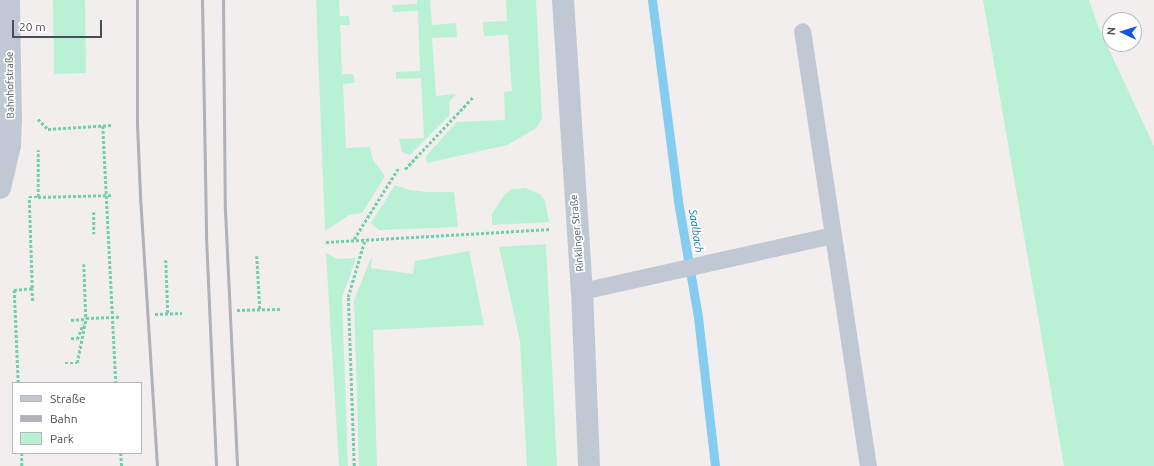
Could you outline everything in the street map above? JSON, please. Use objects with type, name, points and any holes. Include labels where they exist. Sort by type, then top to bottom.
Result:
[{"type":"street","name":"Bahnhofstraße","points":[[0,188],[5,150],[9,0]]},
{"type":"street","name":"Rinklinger Straße","points":[[563,0],[576,227],[582,291],[589,466]]},
{"type":"lane","points":[[802,31],[868,466]]},
{"type":"lane","points":[[582,291],[833,235]]},
{"type":"path","points":[[406,169],[474,96]]},
{"type":"path","points":[[38,127],[38,119],[48,129],[112,125]]},
{"type":"path","points":[[103,126],[111,318],[116,382]]},
{"type":"path","points":[[38,143],[38,197]]},
{"type":"path","points":[[354,239],[399,167]]},
{"type":"path","points":[[33,302],[29,196],[113,195]]},
{"type":"path","points":[[94,212],[94,234]]},
{"type":"path","points":[[326,242],[365,238],[576,227]]},
{"type":"path","points":[[354,466],[348,297],[365,238]]},
{"type":"path","points":[[257,256],[260,309]]},
{"type":"path","points":[[166,260],[168,314]]},
{"type":"path","points":[[65,364],[77,363],[86,318],[84,264]]},
{"type":"path","points":[[18,382],[14,290],[32,288]]},
{"type":"path","points":[[238,310],[281,309]]},
{"type":"path","points":[[155,314],[182,313]]},
{"type":"path","points":[[71,320],[120,317]]},
{"type":"path","points":[[71,338],[77,338],[86,318]]},
{"type":"path","points":[[22,454],[22,466]]},
{"type":"path","points":[[121,454],[122,466]]},
{"type":"green space","points":[[53,0],[85,0],[86,73],[54,74]]},
{"type":"green space","points":[[316,0],[339,0],[340,16],[349,16],[350,25],[340,25],[342,74],[353,74],[355,83],[343,84],[346,148],[370,147],[373,160],[385,176],[362,213],[349,215],[325,231]]},
{"type":"green space","points":[[417,0],[430,0],[432,25],[456,23],[457,37],[432,38],[436,96],[456,94],[449,102],[450,115],[410,155],[402,152],[399,139],[424,138],[421,78],[396,79],[396,72],[420,71],[418,11],[393,12],[392,5],[417,4]]},
{"type":"green space","points":[[506,0],[536,0],[542,119],[536,128],[507,145],[427,163],[426,156],[457,122],[505,120],[504,92],[512,91],[508,35],[484,36],[483,22],[507,21]]},
{"type":"green space","points":[[983,0],[1089,0],[1102,35],[1102,52],[1110,52],[1154,146],[1154,466],[1064,466]]},
{"type":"green space","points":[[395,185],[409,190],[454,192],[458,227],[379,230],[371,223]]},
{"type":"green space","points":[[525,188],[540,194],[545,201],[549,222],[492,225],[492,214],[504,195],[512,189]]},
{"type":"green space","points":[[546,244],[557,466],[527,466],[520,341],[499,247]]},
{"type":"green space","points":[[469,251],[484,325],[373,330],[377,466],[359,466],[354,300],[372,255],[371,268],[413,274],[415,261]]},
{"type":"green space","points":[[326,253],[337,259],[356,258],[342,298],[348,466],[339,466]]},
{"type":"waterway","name":"Saalbach","points":[[652,0],[679,207],[698,317],[715,466]]},
{"type":"railway","points":[[137,0],[137,124],[140,196],[157,466]]},
{"type":"railway","points":[[202,0],[206,236],[216,466]]},
{"type":"railway","points":[[223,0],[225,210],[237,466]]}]
